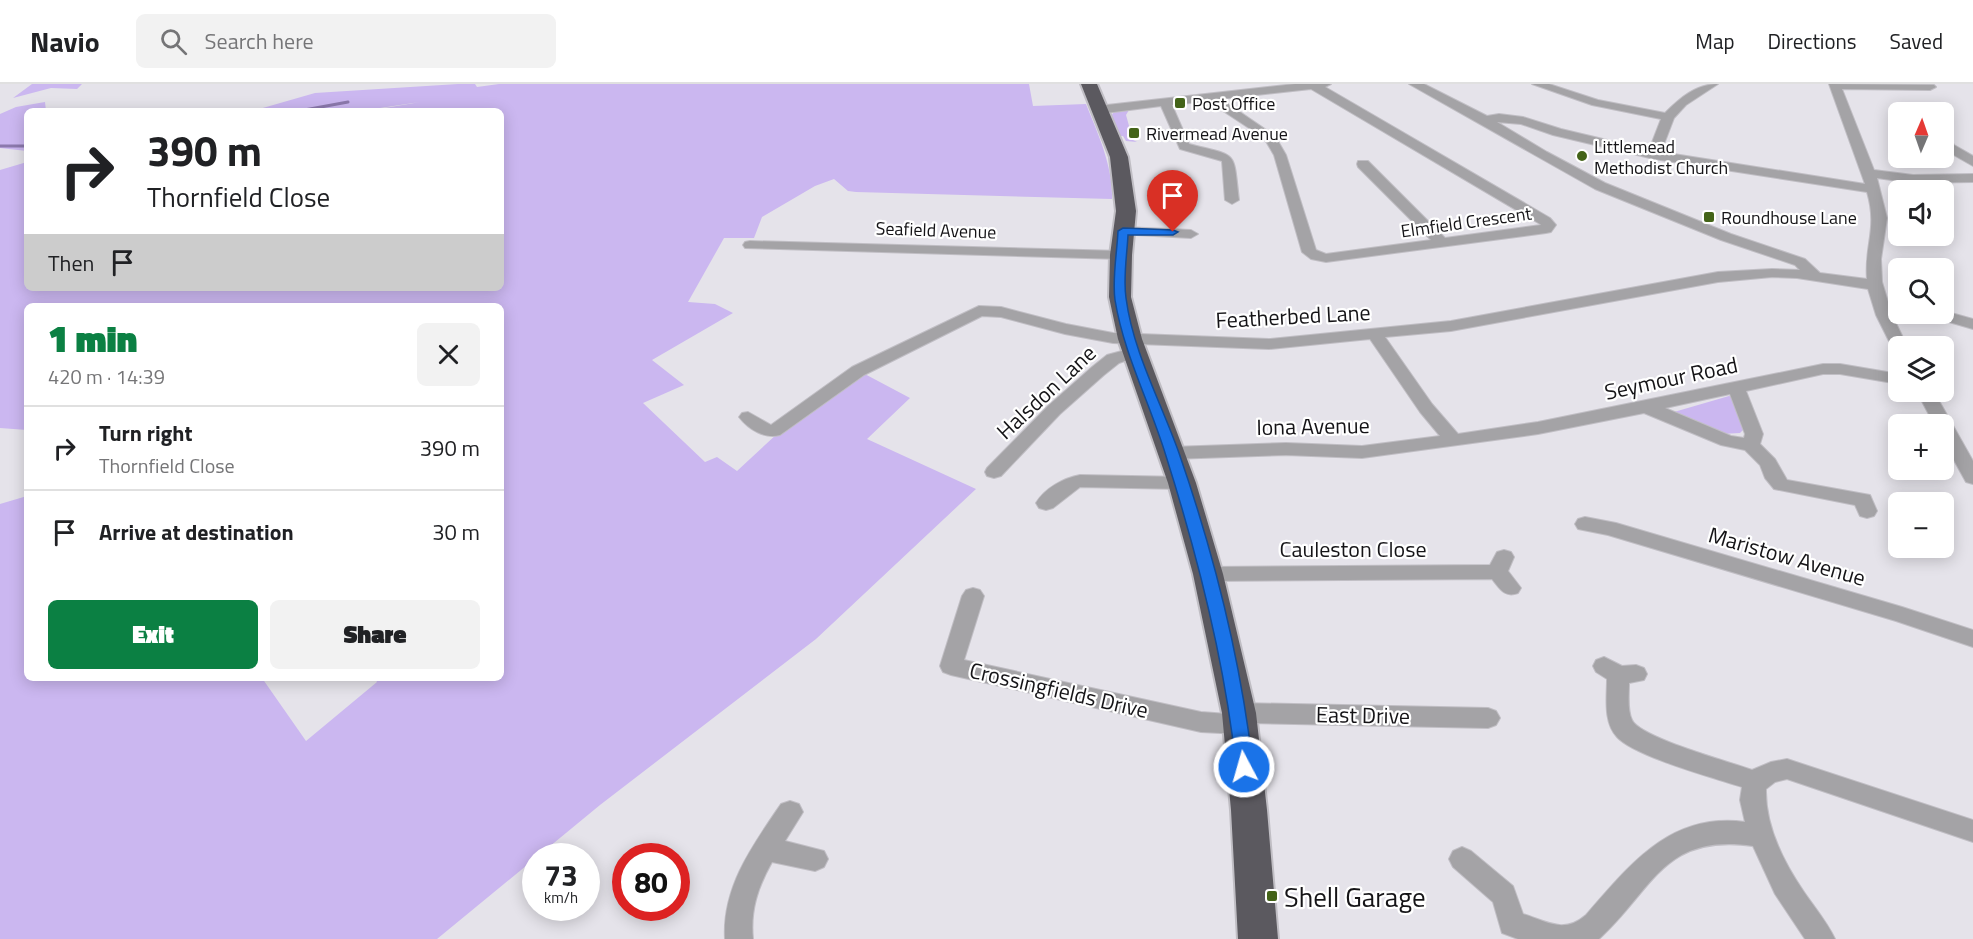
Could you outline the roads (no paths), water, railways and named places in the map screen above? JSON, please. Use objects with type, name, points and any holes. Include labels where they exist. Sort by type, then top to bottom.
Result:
[{"type":"highway","points":[[1089,84],[1119,157],[1126,211],[1120,255],[1120,297],[1132,346],[1172,453],[1208,574],[1239,718],[1249,810],[1258,939]]},
{"type":"street","points":[[1415,84],[1485,120],[1542,155],[1600,186],[1726,237],[1800,262],[1814,275]]},
{"type":"street","points":[[1538,84],[1596,103],[1668,117]]},
{"type":"street","points":[[1695,84],[1710,86]]},
{"type":"street","points":[[1893,336],[1886,323],[1875,285],[1874,259],[1880,221],[1878,204],[1835,84],[1914,87],[1927,92]]},
{"type":"street","points":[[1098,110],[1321,85]]},
{"type":"street","name":"Elmfield Crescent","points":[[1210,97],[1273,140],[1281,155],[1309,252],[1316,256],[1338,256],[1546,229],[1548,225],[1528,211],[1321,85]]},
{"type":"street","points":[[1654,155],[1668,117],[1682,103],[1710,86]]},
{"type":"street","points":[[1165,103],[1184,146],[1225,157],[1228,160],[1232,198],[1213,195]]},
{"type":"street","points":[[1485,120],[1499,118],[1523,122],[1654,155],[1871,181],[1966,178],[1973,188]]},
{"type":"street","points":[[1954,150],[1973,162]]},
{"type":"street","points":[[1371,167],[1442,243]]},
{"type":"street","points":[[1123,231],[1188,238]]},
{"type":"street","name":"Seafield Avenue","points":[[750,245],[1120,255]]},
{"type":"street","name":"Featherbed Lane","points":[[748,417],[770,432],[774,431],[858,371],[979,311],[1001,312],[1132,346],[1269,344],[1374,335],[1508,317],[1718,277],[1772,273],[1814,275],[1875,285]]},
{"type":"street","points":[[1879,302],[1888,303]]},
{"type":"street","points":[[1954,319],[1973,324]]},
{"type":"street","points":[[1374,335],[1426,408],[1453,440]]},
{"type":"street","name":"Halsdon Lane","points":[[994,472],[1054,410],[1098,371],[1132,346]]},
{"type":"street","name":"Seymour Road","points":[[1453,440],[1538,428],[1823,369],[1840,369],[1888,376]]},
{"type":"street","points":[[1736,387],[1754,434],[1751,445]]},
{"type":"street","points":[[1646,407],[1727,441],[1751,445],[1768,463],[1774,478],[1781,484],[1863,500],[1867,511]]},
{"type":"street","name":"Iona Avenue","points":[[1172,453],[1286,449],[1362,452],[1453,440]]},
{"type":"street","points":[[1954,443],[1973,478]]},
{"type":"street","points":[[1046,503],[1071,483],[1080,480],[1182,483]]},
{"type":"street","name":"Maristow Avenue","points":[[1585,524],[1609,528],[1902,615],[1973,639]]},
{"type":"street","name":"Cauleston Close","points":[[1208,574],[1504,572]]},
{"type":"street","name":"Crossingfields Drive","points":[[973,596],[951,666],[1201,722],[1239,718]]},
{"type":"street","points":[[1619,672],[1619,718],[1625,730],[1637,738],[1756,782]]},
{"type":"street","name":"East Drive","points":[[1239,718],[1488,718]]},
{"type":"street","points":[[1821,939],[1781,879],[1762,836],[1752,793],[1756,782],[1772,771],[1787,770],[1973,831]]},
{"type":"street","points":[[740,939],[737,928],[742,894],[766,849],[790,812]]},
{"type":"street","points":[[1568,939],[1587,932],[1596,924],[1649,862],[1669,846],[1695,836],[1719,832],[1762,836]]},
{"type":"street","points":[[766,849],[815,859]]},
{"type":"street","points":[[1462,859],[1504,895],[1512,924],[1562,939]]},
{"type":"waterway","points":[[315,108],[348,102]]},
{"type":"waterway","points":[[0,146],[24,146]]},
{"type":"place","name":"Post Office","points":[[1180,103]]},
{"type":"place","name":"Rivermead Avenue","points":[[1134,133]]},
{"type":"place","name":"Littlemead Methodist Church","points":[[1582,156]]},
{"type":"place","name":"Roundhouse Lane","points":[[1709,217]]},
{"type":"place","name":"Shell Garage","points":[[1272,896]]}]
